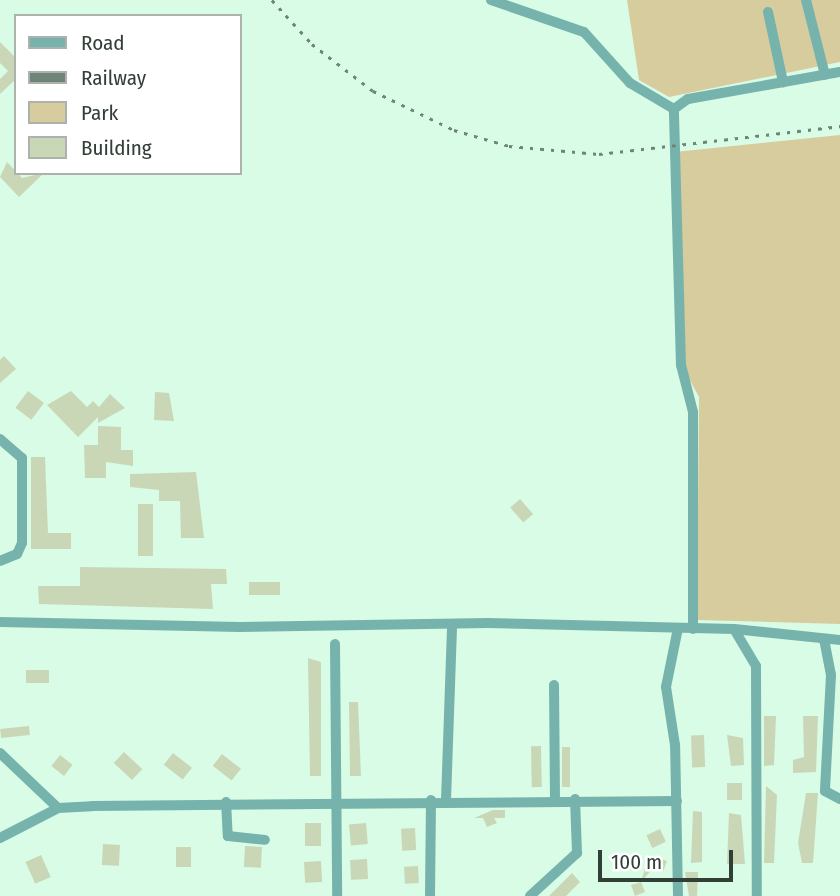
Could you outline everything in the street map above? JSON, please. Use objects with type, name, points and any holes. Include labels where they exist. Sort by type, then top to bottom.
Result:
[{"type":"street","points":[[491,0],[584,32],[630,83],[674,109]]},
{"type":"street","points":[[806,0],[825,75]]},
{"type":"street","points":[[768,12],[783,82]]},
{"type":"street","points":[[674,109],[688,99],[840,72]]},
{"type":"street","points":[[674,109],[681,365],[693,412],[692,629]]},
{"type":"street","points":[[0,439],[22,458],[22,543],[17,554],[0,561]]},
{"type":"street","points":[[0,622],[452,624],[734,629],[840,640]]},
{"type":"street","points":[[446,800],[452,624]]},
{"type":"street","points":[[678,628],[666,687],[677,801],[678,896]]},
{"type":"street","points":[[734,629],[756,666],[757,896]]},
{"type":"street","points":[[824,639],[831,676],[825,791],[840,799]]},
{"type":"street","points":[[335,644],[337,896]]},
{"type":"street","points":[[554,685],[555,800]]},
{"type":"street","points":[[0,752],[58,808]]},
{"type":"street","points":[[530,896],[577,853],[575,799]]},
{"type":"street","points":[[0,838],[58,808],[336,800],[677,801]]},
{"type":"street","points":[[430,896],[431,800]]},
{"type":"street","points":[[226,802],[228,836],[265,840]]},
{"type":"green space","points":[[627,0],[840,0],[840,62],[669,97],[639,80]]},
{"type":"green space","points":[[840,135],[840,624],[697,620],[699,397],[685,371],[675,152]]},
{"type":"building","points":[[0,42],[14,56],[14,81],[0,94],[0,79],[8,71],[0,63]]},
{"type":"building","points":[[7,162],[14,169],[14,175],[22,178],[42,175],[19,197],[0,177]]},
{"type":"building","points":[[4,356],[16,369],[0,383],[0,360]]},
{"type":"building","points":[[28,391],[44,403],[31,420],[15,408]]},
{"type":"building","points":[[71,391],[87,407],[93,401],[99,407],[110,394],[125,408],[98,423],[98,417],[78,437],[47,405]]},
{"type":"building","points":[[155,392],[169,393],[174,421],[154,420]]},
{"type":"building","points":[[98,426],[121,427],[121,450],[133,450],[133,466],[106,462],[106,478],[85,478],[84,445],[98,445]]},
{"type":"building","points":[[31,457],[45,457],[48,533],[71,533],[71,549],[31,549]]},
{"type":"building","points":[[196,472],[204,538],[181,538],[180,501],[159,501],[159,490],[130,487],[130,474]]},
{"type":"building","points":[[520,499],[533,514],[523,523],[510,508]]},
{"type":"building","points":[[138,504],[153,504],[153,556],[138,556]]},
{"type":"building","points":[[80,567],[226,569],[227,584],[211,584],[213,609],[39,604],[38,586],[80,586]]},
{"type":"building","points":[[249,582],[280,582],[280,595],[249,595]]},
{"type":"building","points":[[308,658],[321,662],[321,776],[310,776]]},
{"type":"building","points":[[26,670],[49,670],[49,683],[26,683]]},
{"type":"building","points":[[349,702],[358,702],[361,776],[350,776]]},
{"type":"building","points":[[764,716],[776,716],[774,765],[764,766]]},
{"type":"building","points":[[803,716],[818,716],[816,772],[793,773],[793,760],[804,757]]},
{"type":"building","points":[[29,726],[30,735],[1,738],[0,729]]},
{"type":"building","points":[[691,735],[704,735],[705,767],[692,767]]},
{"type":"building","points":[[727,735],[743,738],[744,765],[731,766]]},
{"type":"building","points":[[531,746],[541,746],[542,787],[532,787]]},
{"type":"building","points":[[562,747],[570,747],[570,787],[562,787]]},
{"type":"building","points":[[124,752],[142,769],[132,780],[114,763]]},
{"type":"building","points":[[173,753],[192,768],[183,780],[164,765]]},
{"type":"building","points":[[222,754],[241,769],[232,781],[213,766]]},
{"type":"building","points":[[60,755],[73,765],[64,776],[51,766]]},
{"type":"building","points":[[727,783],[742,783],[742,800],[727,800]]},
{"type":"building","points":[[766,786],[777,795],[774,863],[764,863]]},
{"type":"building","points":[[806,793],[818,793],[813,863],[802,863],[798,843]]},
{"type":"building","points":[[493,810],[505,810],[505,818],[494,818],[497,823],[487,827],[483,818],[474,818]]},
{"type":"building","points":[[693,811],[702,812],[702,862],[691,863]]},
{"type":"building","points":[[729,813],[741,815],[745,864],[727,864]]},
{"type":"building","points":[[305,823],[321,823],[321,846],[305,846]]},
{"type":"building","points":[[366,823],[368,844],[351,845],[349,824]]},
{"type":"building","points":[[415,828],[416,850],[402,851],[401,829]]},
{"type":"building","points":[[660,829],[666,842],[652,848],[646,835]]},
{"type":"building","points":[[103,844],[120,845],[119,866],[102,865]]},
{"type":"building","points":[[245,846],[262,847],[261,868],[244,867]]},
{"type":"building","points":[[176,847],[191,847],[191,867],[176,867]]},
{"type":"building","points":[[41,855],[51,877],[35,884],[25,862]]},
{"type":"building","points":[[649,855],[667,861],[663,872],[653,868],[641,882]]},
{"type":"building","points":[[367,859],[368,879],[351,880],[350,860]]},
{"type":"building","points":[[321,861],[322,882],[305,883],[304,862]]},
{"type":"building","points":[[418,866],[419,883],[405,884],[404,867]]},
{"type":"building","points":[[685,872],[698,872],[697,896],[689,896]]},
{"type":"building","points":[[572,873],[580,882],[566,896],[549,896]]},
{"type":"building","points":[[641,882],[645,892],[635,896],[631,885]]},
{"type":"railway","points":[[272,0],[312,44],[373,91],[454,130],[509,146],[599,154],[840,126]]}]
